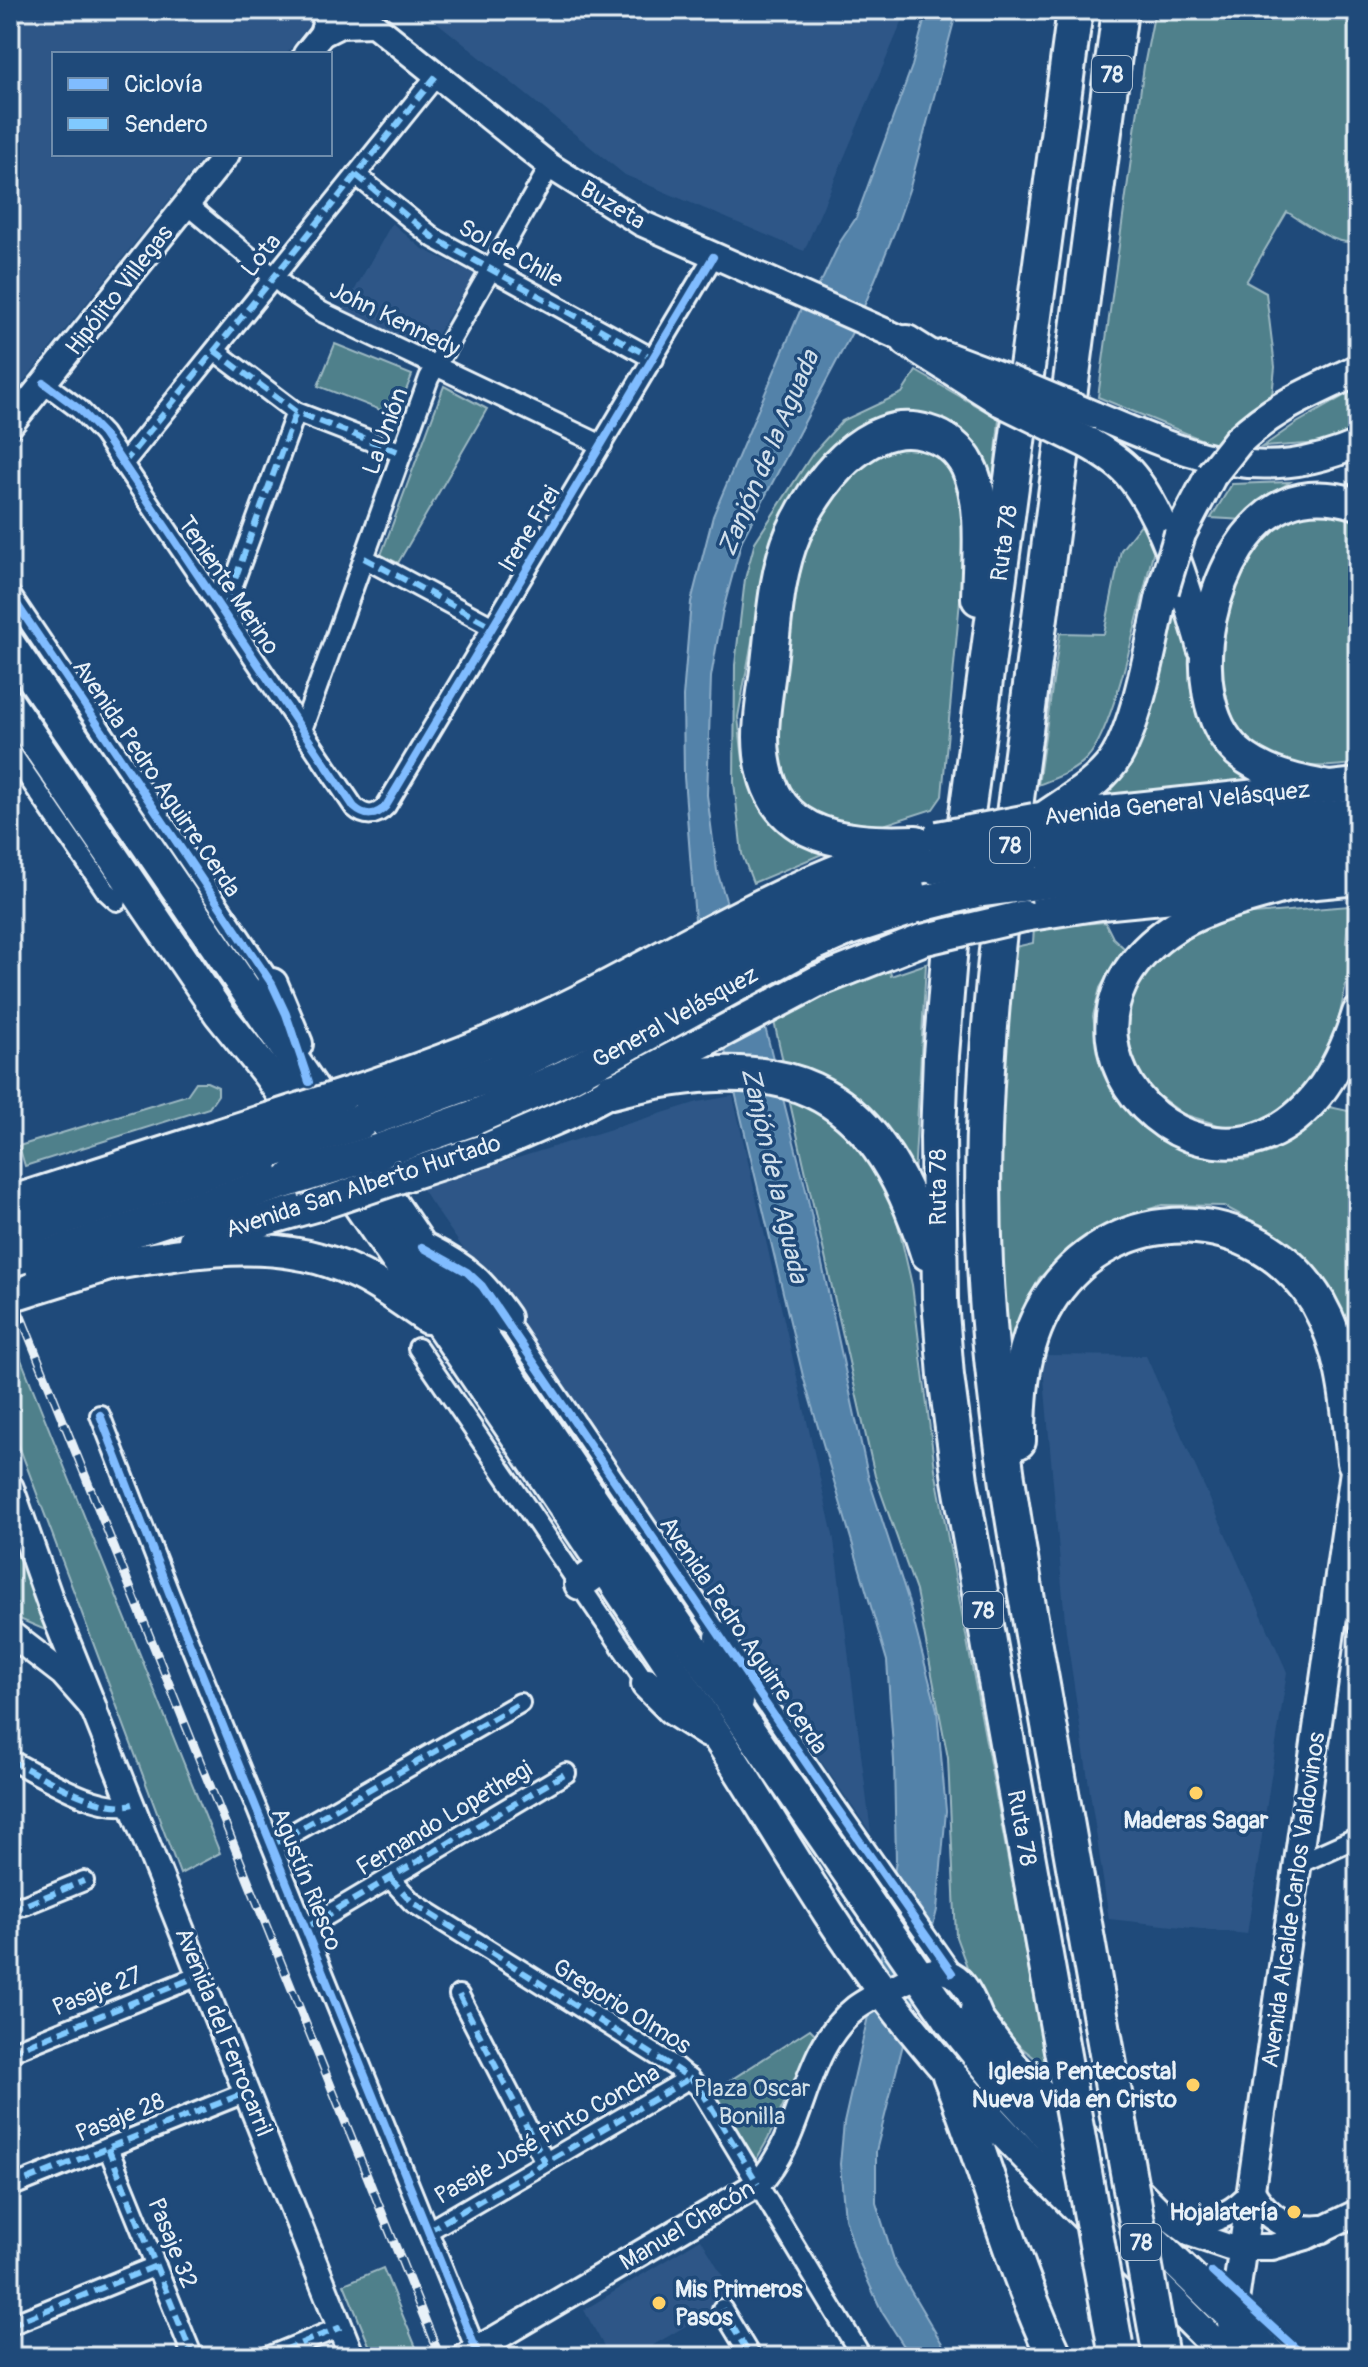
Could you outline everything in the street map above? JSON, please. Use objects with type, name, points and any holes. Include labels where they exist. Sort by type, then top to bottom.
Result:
[{"type":"highway","name":"Ruta 78","points":[[1075,10],[958,872],[945,994],[938,1137],[940,1300],[949,1403],[960,1480],[1116,2350]]},
{"type":"highway","name":"Ruta 78","points":[[1120,10],[1001,913],[986,1064],[983,1197],[988,1324],[1018,1553],[1161,2357]]},
{"type":"highway","points":[[929,849],[852,843],[814,832],[791,815],[774,794],[762,753],[764,702],[779,585],[788,546],[819,489],[847,458],[876,437],[909,429],[935,435],[957,450],[969,468],[979,508],[979,599],[988,668]]},
{"type":"highway","name":"General Velásquez","points":[[15,1255],[267,1136],[353,1108],[495,1073],[688,977],[929,849],[981,856],[1038,829],[1106,840],[1358,816]]},
{"type":"highway","name":"General Velásquez","points":[[762,935],[845,929],[976,890],[1027,900],[1100,874],[1355,865]]},
{"type":"highway","name":"General Velásquez","points":[[15,1255],[293,1178],[473,1118],[610,1055],[688,977]]},
{"type":"highway","points":[[611,1091],[662,1079],[720,1073],[783,1079],[841,1107],[875,1139],[900,1178],[922,1232],[940,1300]]},
{"type":"highway","points":[[1018,1553],[1018,1408],[1032,1332],[1052,1295],[1082,1261],[1125,1236],[1145,1229],[1183,1225],[1226,1230],[1267,1250],[1303,1282],[1328,1323],[1338,1352],[1347,1384],[1357,1455]]},
{"type":"highway","points":[[950,2075],[1017,2266],[1055,2357]]},
{"type":"main road","points":[[907,341],[1091,429],[1209,459],[1261,466],[1303,461],[1358,444]]},
{"type":"main road","points":[[1038,829],[1099,777],[1121,749],[1134,712],[1163,590],[1180,534],[1211,475],[1238,441],[1267,415],[1358,370]]},
{"type":"main road","points":[[1091,429],[1126,470],[1147,501],[1188,597],[1204,654],[1212,708],[1226,738],[1237,751],[1273,772],[1344,786]]},
{"type":"main road","points":[[1204,654],[1213,613],[1230,566],[1241,546],[1263,519],[1285,504],[1301,499],[1332,498],[1358,504]]},
{"type":"main road","name":"Avenida Pedro Aguirre Cerda","points":[[10,645],[422,1247],[731,1731],[866,1968],[871,2000],[922,2041],[1030,2163],[1227,2357]]},
{"type":"main road","name":"Avenida Pedro Aguirre Cerda","points":[[10,705],[219,1013],[268,1074],[445,1330],[592,1575],[731,1731],[879,1921],[937,1976],[976,2055],[1030,2116],[1273,2357]]},
{"type":"main road","name":"Avenida General Velásquez","points":[[1038,829],[1344,786]]},
{"type":"main road","points":[[1355,865],[1191,919],[1169,931],[1128,971],[1118,993],[1112,1035],[1119,1069],[1139,1101],[1167,1127],[1203,1141],[1244,1141],[1279,1129],[1311,1104],[1337,1069],[1358,1013]]},
{"type":"main road","points":[[1027,900],[1101,904],[1291,885]]},
{"type":"main road","name":"Avenida San Alberto Hurtado","points":[[15,1255],[107,1265],[318,1205],[497,1145],[611,1091],[774,1003],[848,968],[1027,900]]},
{"type":"main road","points":[[117,901],[133,915],[163,931]]},
{"type":"main road","points":[[272,984],[286,1014],[309,1082]]},
{"type":"main road","points":[[422,1247],[467,1272],[482,1286],[505,1318]]},
{"type":"main road","points":[[107,1265],[230,1250],[306,1255],[361,1275],[445,1330]]},
{"type":"main road","name":"Avenida Alcalde Carlos Valdovinos","points":[[1227,2357],[1357,1455]]},
{"type":"main road","points":[[10,1488],[51,1604],[93,1708]]},
{"type":"main road","points":[[647,1684],[672,1709],[731,1731],[721,1637]]},
{"type":"main road","points":[[1252,2193],[1275,2220],[1298,2229],[1322,2229]]},
{"type":"street","points":[[307,52],[326,22],[350,23],[364,17]]},
{"type":"street","name":"Buzeta","points":[[364,17],[550,166],[641,223],[907,341]]},
{"type":"street","name":"Lota","points":[[123,464],[436,76]]},
{"type":"street","name":"Hipólito Villegas","points":[[10,425],[225,156]]},
{"type":"street","name":"La Unión","points":[[302,730],[435,365],[550,166]]},
{"type":"street","name":"Sol de Chile","points":[[356,175],[425,232],[654,359]]},
{"type":"street","name":"John Kennedy","points":[[186,204],[273,277],[322,312],[602,445]]},
{"type":"street","name":"Irene Frei","points":[[372,815],[386,806],[713,257]]},
{"type":"street","points":[[215,351],[296,412],[402,453]]},
{"type":"street","name":"Teniente Merino","points":[[44,383],[92,421],[354,807],[359,812],[372,815]]},
{"type":"street","points":[[223,612],[296,412]]},
{"type":"street","points":[[364,558],[493,627]]},
{"type":"street","name":"Avenida Pedro Aguirre Cerda","points":[[10,594],[272,984]]},
{"type":"street","points":[[10,751],[106,891],[117,901]]},
{"type":"street","name":"Avenida Pedro Aguirre Cerda","points":[[505,1318],[882,1872],[937,1976]]},
{"type":"street","name":"Avenida Pedro Aguirre Cerda","points":[[418,1348],[592,1575],[647,1684]]},
{"type":"street","name":"Agustín Riesco","points":[[100,1415],[428,2231],[473,2355]]},
{"type":"street","points":[[1338,1582],[1358,1624]]},
{"type":"street","points":[[10,1633],[46,1659],[93,1708]]},
{"type":"street","points":[[272,1845],[520,1703]]},
{"type":"street","name":"Avenida del Ferrocarril","points":[[93,1708],[352,2357]]},
{"type":"street","points":[[10,1760],[99,1803],[118,1807],[133,1804]]},
{"type":"street","name":"Fernando Lopethegi","points":[[306,1928],[566,1773]]},
{"type":"street","points":[[1298,1864],[1358,1837]]},
{"type":"street","name":"Gregorio Olmos","points":[[390,1878],[412,1902],[690,2078],[699,2087],[862,2357]]},
{"type":"street","points":[[10,1907],[25,1905],[84,1881]]},
{"type":"street","name":"Pasaje 27","points":[[10,2052],[201,1975]]},
{"type":"street","points":[[937,1976],[981,2019],[1032,2082],[1170,2219],[1203,2240],[1243,2249],[1289,2243],[1358,2212]]},
{"type":"street","name":"Manuel Chacón","points":[[473,2355],[758,2184],[780,2157],[831,2034],[871,2000],[937,1976]]},
{"type":"street","points":[[459,1995],[545,2162]]},
{"type":"street","name":"Pasaje José Pinto Concha","points":[[428,2231],[690,2078]]},
{"type":"street","name":"Pasaje 28","points":[[10,2187],[247,2092]]},
{"type":"street","name":"Pasaje 32","points":[[108,2148],[193,2357]]},
{"type":"street","points":[[1170,2219],[1189,2222],[1210,2220],[1237,2207],[1252,2193]]},
{"type":"street","points":[[10,2325],[156,2266]]},
{"type":"street","points":[[722,2309],[751,2357]]},
{"type":"street","points":[[267,2357],[341,2327]]},
{"type":"shaded area","points":[[10,10],[321,10],[288,52],[52,52],[52,156],[204,156],[15,392],[10,386]]},
{"type":"shaded area","points":[[422,10],[907,10],[804,251],[625,175]]},
{"type":"shaded area","points":[[392,223],[421,248],[475,274],[429,347],[420,347],[343,311]]},
{"type":"shaded area","points":[[733,1096],[834,1540],[871,1833],[421,1188],[698,1102]]},
{"type":"shaded area","points":[[1042,1355],[1146,1356],[1287,1672],[1247,1934],[1109,1919],[1066,1632]]},
{"type":"shaded area","name":"Mis Primeros Pasos","points":[[701,2239],[735,2297],[633,2357],[610,2357],[584,2310]]},
{"type":"green space","points":[[1155,10],[1358,10],[1358,240],[1350,242],[1332,238],[1287,212],[1246,282],[1266,293],[1275,367],[1272,396],[1228,432],[1217,446],[1098,397],[1144,66]]},
{"type":"green space","points":[[335,344],[412,375],[396,416],[318,386]]},
{"type":"green space","points":[[916,371],[999,419],[991,508],[912,417],[767,559],[738,717],[743,760],[770,816],[795,841],[827,852],[753,883],[742,854],[734,782],[735,665],[745,579],[755,542],[813,453],[842,421],[902,393]]},
{"type":"green space","points":[[444,386],[487,409],[398,563],[381,555]]},
{"type":"green space","points":[[1358,388],[1358,431],[1322,443],[1262,447],[1295,424]]},
{"type":"green space","points":[[916,443],[947,457],[968,513],[942,796],[933,809],[865,831],[838,826],[799,801],[774,772],[779,674],[793,573],[814,515],[873,452]]},
{"type":"green space","points":[[1290,482],[1268,496],[1245,520],[1211,518],[1232,484]]},
{"type":"green space","points":[[1314,511],[1358,515],[1358,763],[1336,766],[1282,764],[1262,756],[1241,734],[1228,704],[1223,671],[1225,636],[1232,600],[1245,568],[1263,541],[1285,521]]},
{"type":"green space","points":[[1142,523],[1155,545],[1127,658],[1108,719],[1098,742],[1082,763],[1038,785],[1060,633],[1104,634],[1121,550]]},
{"type":"green space","points":[[1169,595],[1188,641],[1195,705],[1204,730],[1224,756],[1281,781],[1092,796]]},
{"type":"green space","points":[[1349,906],[1346,943],[1354,944],[1335,1039],[1326,1060],[1282,1115],[1245,1128],[1228,1128],[1183,1114],[1151,1090],[1138,1071],[1126,1032],[1129,990],[1194,927],[1241,915]]},
{"type":"green space","points":[[1105,922],[1113,938],[1124,948],[1100,988],[1093,1016],[1099,1052],[1123,1107],[1160,1140],[1204,1153],[1245,1160],[1274,1151],[1325,1106],[1353,1112],[1356,1232],[1352,1351],[1299,1253],[1269,1230],[1224,1206],[1162,1205],[1125,1217],[1079,1243],[1039,1278],[1015,1329],[1004,1378],[993,1238],[999,1064],[1015,947],[1033,943],[1034,928]]},
{"type":"green space","points":[[889,964],[891,976],[926,964],[914,1178],[784,1066],[773,1017]]},
{"type":"green space","points":[[196,1082],[207,1082],[218,1087],[218,1095],[209,1108],[25,1166],[19,1146],[187,1095]]},
{"type":"green space","points":[[787,1090],[841,1117],[892,1198],[912,1285],[935,1469],[1047,2068],[1006,2035],[972,1980],[956,1937],[948,1758],[916,1591],[875,1476]]},
{"type":"green space","points":[[10,1332],[220,1853],[180,1874],[10,1422]]},
{"type":"green space","points":[[10,1525],[50,1632],[10,1615]]},
{"type":"green space","name":"Plaza Oscar Bonilla","points":[[810,2029],[815,2034],[768,2139],[752,2167],[712,2092]]},
{"type":"green space","points":[[383,2268],[420,2357],[374,2357],[344,2284]]},
{"type":"water","name":"Zanjón de la Aguada","points":[[927,10],[957,10],[910,187],[894,233],[858,321],[742,540],[722,614],[711,677],[707,795],[717,871],[765,1027],[805,1186],[869,1480],[907,1596],[937,1710],[946,1811],[937,1910],[876,2151],[876,2203],[896,2266],[950,2357],[911,2357],[882,2312],[857,2257],[845,2218],[840,2164],[844,2123],[880,1963],[896,1861],[894,1761],[887,1661],[803,1376],[695,920],[684,777],[683,697],[691,602],[713,516],[800,311],[823,278],[840,242],[856,218],[912,66]]},
{"type":"railway","points":[[10,1289],[440,2357]]},
{"type":"marked path","points":[[123,464],[436,76]]},
{"type":"marked path","points":[[356,175],[434,238],[654,359]]},
{"type":"marked path","points":[[215,351],[296,412],[402,453]]},
{"type":"marked path","points":[[223,612],[296,412]]},
{"type":"marked path","points":[[364,558],[493,627]]},
{"type":"marked path","points":[[272,1845],[520,1703]]},
{"type":"marked path","points":[[10,1760],[87,1798],[103,1803],[133,1804]]},
{"type":"marked path","points":[[306,1928],[566,1773]]},
{"type":"marked path","points":[[390,1878],[412,1902],[690,2078],[699,2087],[758,2184]]},
{"type":"marked path","points":[[10,1907],[25,1905],[84,1881]]},
{"type":"marked path","points":[[10,2052],[201,1975]]},
{"type":"marked path","points":[[459,1995],[545,2162]]},
{"type":"marked path","points":[[428,2231],[690,2078]]},
{"type":"marked path","points":[[10,2187],[247,2092]]},
{"type":"marked path","points":[[108,2148],[193,2357]]},
{"type":"marked path","points":[[10,2325],[156,2266]]},
{"type":"marked path","points":[[722,2309],[751,2357]]},
{"type":"marked path","points":[[267,2357],[341,2327]]},
{"type":"cycle path","points":[[44,383],[79,409],[103,434],[354,807],[362,813],[374,814],[386,806],[713,257]]},
{"type":"cycle path","points":[[10,594],[272,984],[286,1014],[309,1082]]},
{"type":"cycle path","points":[[422,1247],[467,1272],[482,1286],[952,1973]]},
{"type":"cycle path","points":[[100,1415],[479,2357]]},
{"type":"cycle path","points":[[1212,2272],[1305,2357]]},
{"type":"place","name":"Maderas Sagar","points":[[1196,1793]]},
{"type":"place","name":"Iglesia Pentecostal Nueva Vida en Cristo","points":[[1193,2085]]},
{"type":"place","name":"Hojalatería","points":[[1294,2212]]},
{"type":"place","name":"Mis Primeros Pasos","points":[[659,2303]]}]
